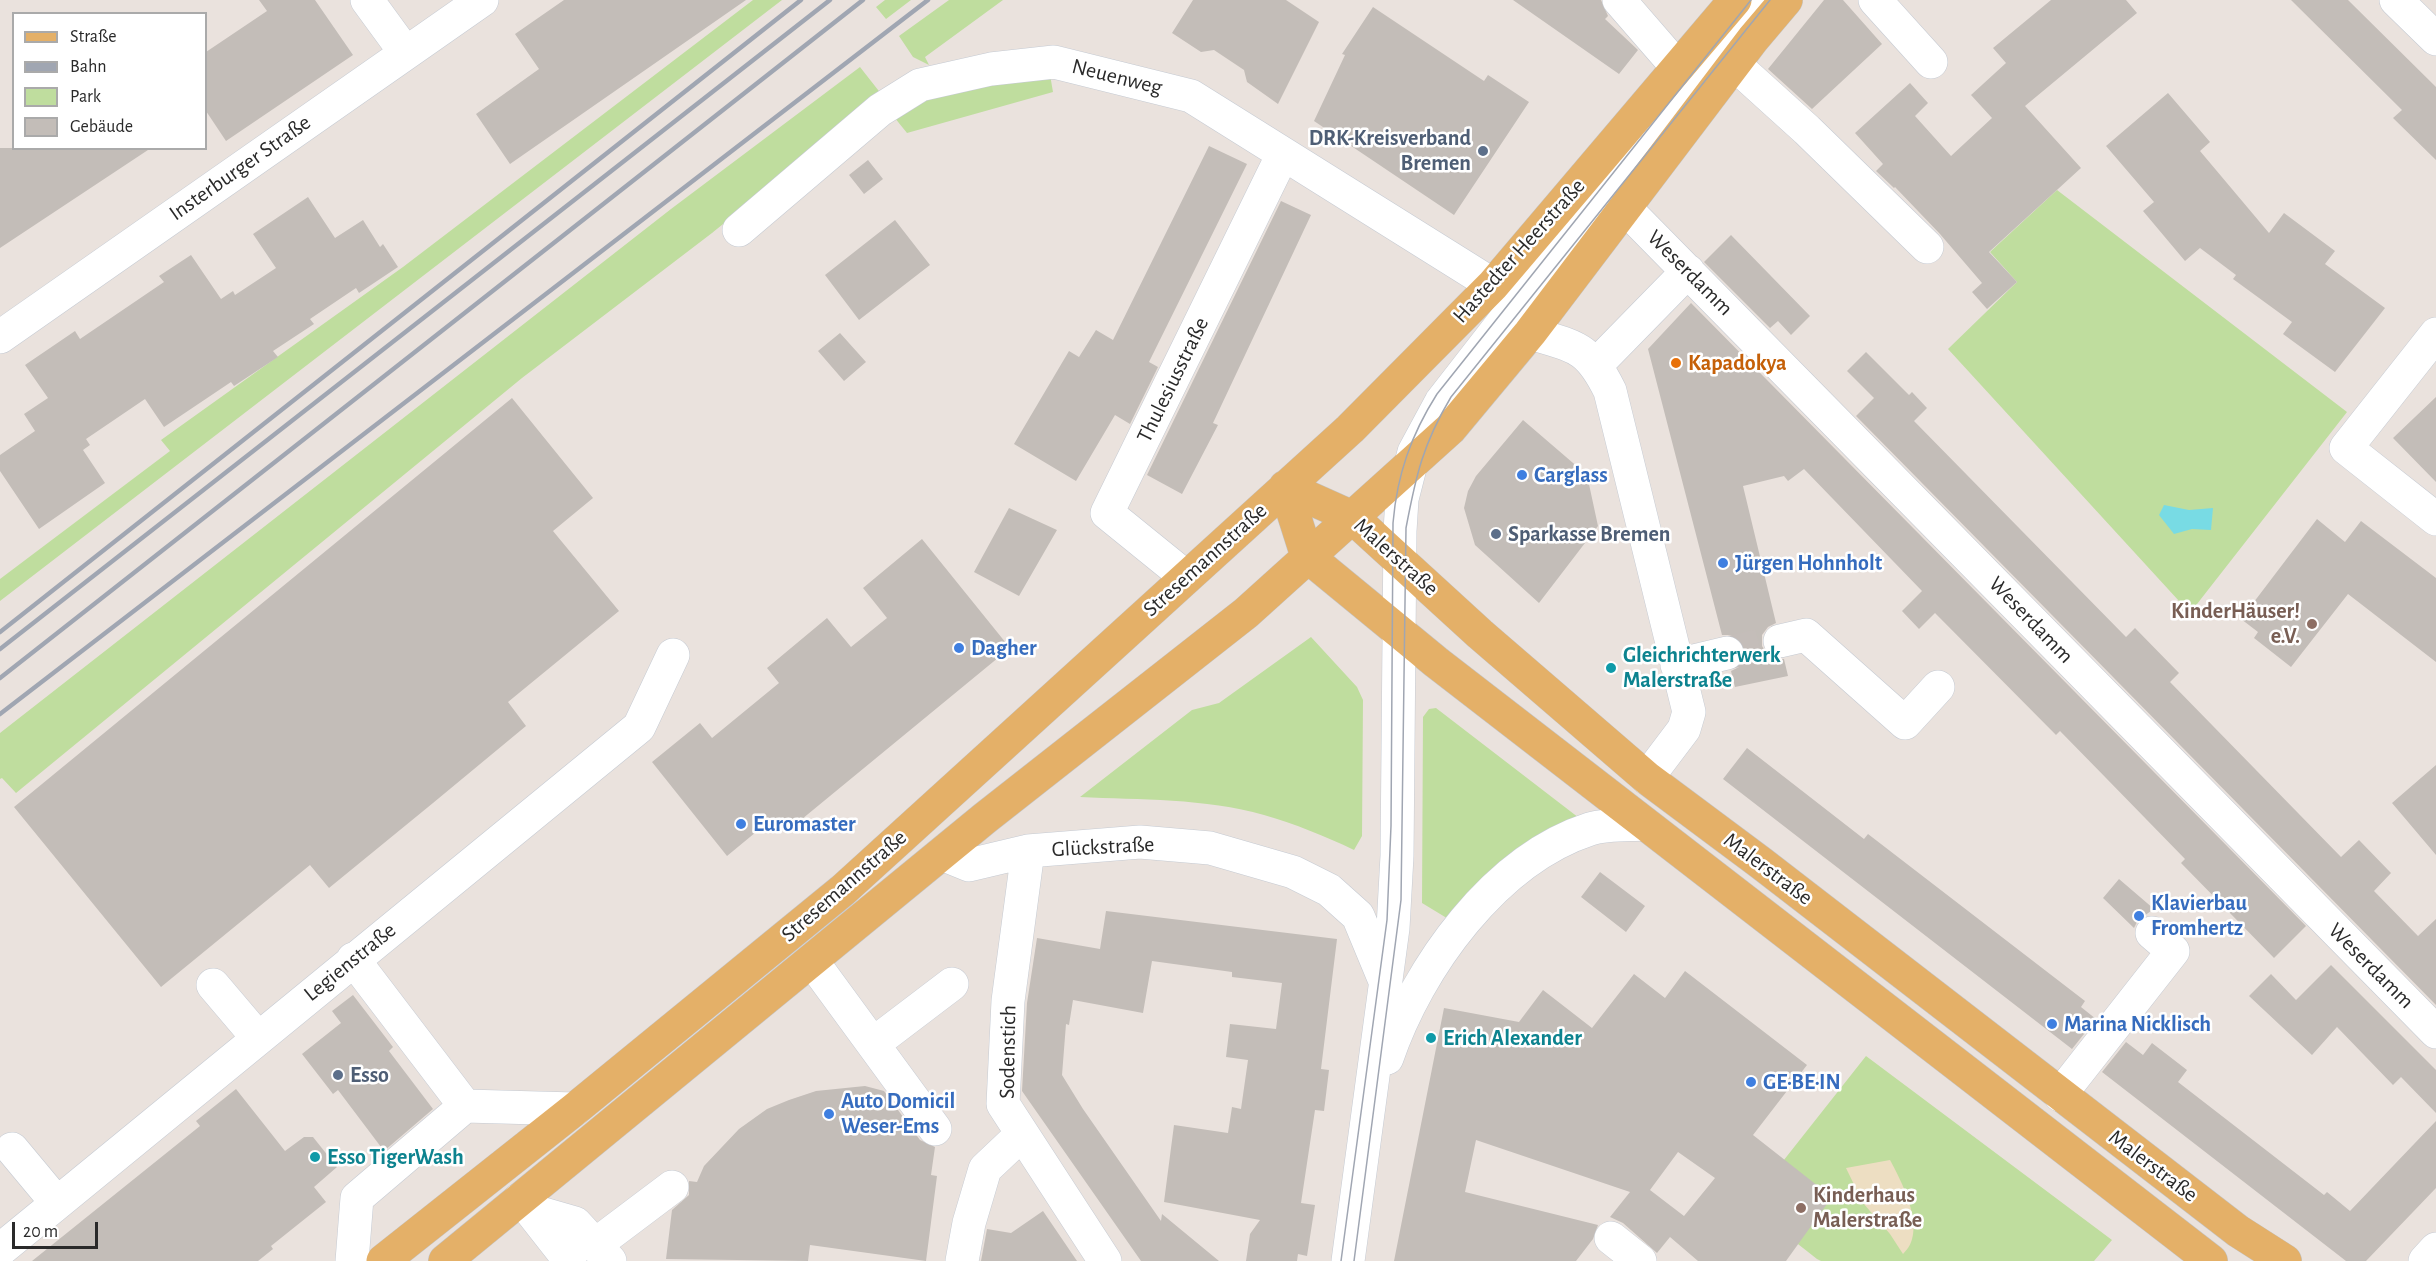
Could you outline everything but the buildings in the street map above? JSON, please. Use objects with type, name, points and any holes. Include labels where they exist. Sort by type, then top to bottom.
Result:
[{"type":"main road","name":"Hastedter Heerstraße","points":[[1286,487],[1350,429],[1493,285],[1736,0]]},
{"type":"main road","points":[[1286,487],[1307,556],[1450,429],[1530,333],[1734,64],[1786,0]]},
{"type":"main road","name":"Stresemannstraße","points":[[383,1261],[575,1109],[843,890],[1286,487]]},
{"type":"main road","name":"Malerstraße","points":[[1286,487],[1352,517],[1399,561],[1647,778],[1761,863],[2238,1231],[2284,1261]]},
{"type":"main road","name":"Stresemannstraße","points":[[445,1261],[524,1205],[942,854],[1246,613],[1307,556]]},
{"type":"main road","name":"Malerstraße","points":[[1307,556],[1644,824],[2211,1261]]},
{"type":"street","points":[[367,0],[405,52]]},
{"type":"street","name":"Insterburger Straße","points":[[0,337],[482,0]]},
{"type":"street","points":[[1618,0],[1678,68]]},
{"type":"street","points":[[1348,1261],[1393,928],[1397,856],[1399,561],[1402,499],[1411,463],[1426,425],[1446,395],[1602,195],[1761,0]]},
{"type":"street","points":[[1875,0],[1931,62]]},
{"type":"street","points":[[2396,0],[2436,39]]},
{"type":"street","name":"Neuenweg","points":[[739,230],[896,98],[921,85],[991,69],[1054,62],[1191,96],[1493,285]]},
{"type":"street","points":[[1734,64],[1807,130],[1928,247]]},
{"type":"street","name":"Thulesiusstraße","points":[[1186,577],[1107,513],[1283,154]]},
{"type":"street","name":"Weserdamm","points":[[1625,208],[2436,1032]]},
{"type":"street","points":[[1597,364],[1688,271]]},
{"type":"street","points":[[1530,333],[1574,347],[1597,364],[1610,391],[1689,712],[1684,729],[1647,778]]},
{"type":"street","points":[[2436,334],[2346,448],[2436,519]]},
{"type":"street","points":[[1780,641],[1806,635],[1905,723],[1938,687]]},
{"type":"street","points":[[1677,665],[1727,653]]},
{"type":"street","name":"Legienstraße","points":[[2,1245],[57,1203],[639,727],[673,655]]},
{"type":"street","points":[[1368,1123],[1388,1055],[1413,996],[1482,898],[1541,853],[1590,829],[1644,824]]},
{"type":"street","name":"Glückstraße","points":[[942,854],[969,865],[1028,851],[1140,842],[1210,848],[1293,872],[1329,890],[1358,916],[1386,984]]},
{"type":"street","name":"Sodenstich","points":[[1028,851],[1008,1001],[1003,1104],[1105,1261]]},
{"type":"street","points":[[2060,1095],[2173,951],[2152,933]]},
{"type":"street","points":[[353,959],[465,1106]]},
{"type":"street","points":[[812,961],[935,1129]]},
{"type":"street","points":[[873,1044],[952,984]]},
{"type":"street","points":[[213,985],[258,1038]]},
{"type":"street","points":[[352,1261],[357,1198],[465,1106],[575,1109]]},
{"type":"street","points":[[962,1261],[969,1223],[986,1169],[1021,1135]]},
{"type":"street","points":[[12,1149],[57,1203]]},
{"type":"street","points":[[524,1205],[575,1223],[592,1256],[672,1187]]},
{"type":"street","points":[[1611,1238],[1640,1261]]},
{"type":"street","points":[[2425,1261],[2436,1249]]},
{"type":"green space","points":[[753,0],[782,0],[0,601],[0,579],[170,451],[161,440],[403,267]]},
{"type":"green space","points":[[885,0],[911,0],[886,19],[876,7]]},
{"type":"green space","points":[[949,0],[1003,0],[925,57],[929,65],[913,57],[899,36]]},
{"type":"green space","points":[[860,67],[882,95],[712,233],[522,378],[16,793],[2,778],[0,779],[0,733],[671,209]]},
{"type":"green space","points":[[1049,69],[1053,92],[907,133],[890,112],[908,101]]},
{"type":"green space","points":[[2057,190],[2347,412],[2190,613],[1948,349],[2017,282],[1990,252]]},
{"type":"green space","points":[[1311,637],[1357,687],[1363,700],[1362,836],[1354,850],[1298,826],[1242,809],[1172,801],[1080,797],[1192,710],[1219,703]]},
{"type":"green space","points":[[1436,708],[1583,821],[1450,920],[1422,903],[1423,717],[1429,709]]},
{"type":"green space","points":[[1866,1056],[2112,1240],[2094,1261],[1821,1261],[1817,1259],[1761,1215],[1761,1189]]},
{"type":"sand","points":[[1890,1160],[1906,1194],[1913,1221],[1910,1245],[1903,1254],[1890,1234],[1863,1203],[1846,1168]]},
{"type":"water","points":[[2164,505],[2189,510],[2213,508],[2211,530],[2192,529],[2174,534],[2159,515]]},
{"type":"tunnel","points":[[1727,653],[1780,641]]},
{"type":"tram line","points":[[1341,1261],[1387,920],[1391,826],[1393,523],[1398,488],[1407,456],[1420,425],[1437,394],[1751,0]]},
{"type":"tram line","points":[[1354,1261],[1401,900],[1406,528],[1422,460],[1441,414],[1451,397],[1770,0]]},
{"type":"railway","points":[[0,632],[801,0]]},
{"type":"railway","points":[[0,649],[830,0]]},
{"type":"railway","points":[[0,678],[863,0]]},
{"type":"railway","points":[[0,714],[928,0]]},
{"type":"place","name":"DRK-Kreisverband Bremen","points":[[1483,151]]},
{"type":"place","name":"Kapadokya","points":[[1676,363]]},
{"type":"place","name":"Carglass","points":[[1522,475]]},
{"type":"place","name":"Sparkasse Bremen","points":[[1496,534]]},
{"type":"place","name":"Jürgen Hohnholt","points":[[1723,563]]},
{"type":"place","name":"KinderHäuser! e.V.","points":[[2312,624]]},
{"type":"place","name":"Dagher","points":[[959,648]]},
{"type":"place","name":"Gleichrichterwerk Malerstraße","points":[[1611,668]]},
{"type":"place","name":"Euromaster","points":[[741,824]]},
{"type":"place","name":"Klavierbau Fromhertz","points":[[2139,916]]},
{"type":"place","name":"Marina Nicklisch","points":[[2052,1024]]},
{"type":"place","name":"Erich Alexander","points":[[1431,1038]]},
{"type":"place","name":"Esso","points":[[338,1075]]},
{"type":"place","name":"GE·BE·IN","points":[[1751,1082]]},
{"type":"place","name":"Auto Domicil Weser-Ems","points":[[829,1114]]},
{"type":"place","name":"Esso TigerWash","points":[[315,1157]]},
{"type":"place","name":"Kinderhaus Malerstraße","points":[[1801,1208]]}]
